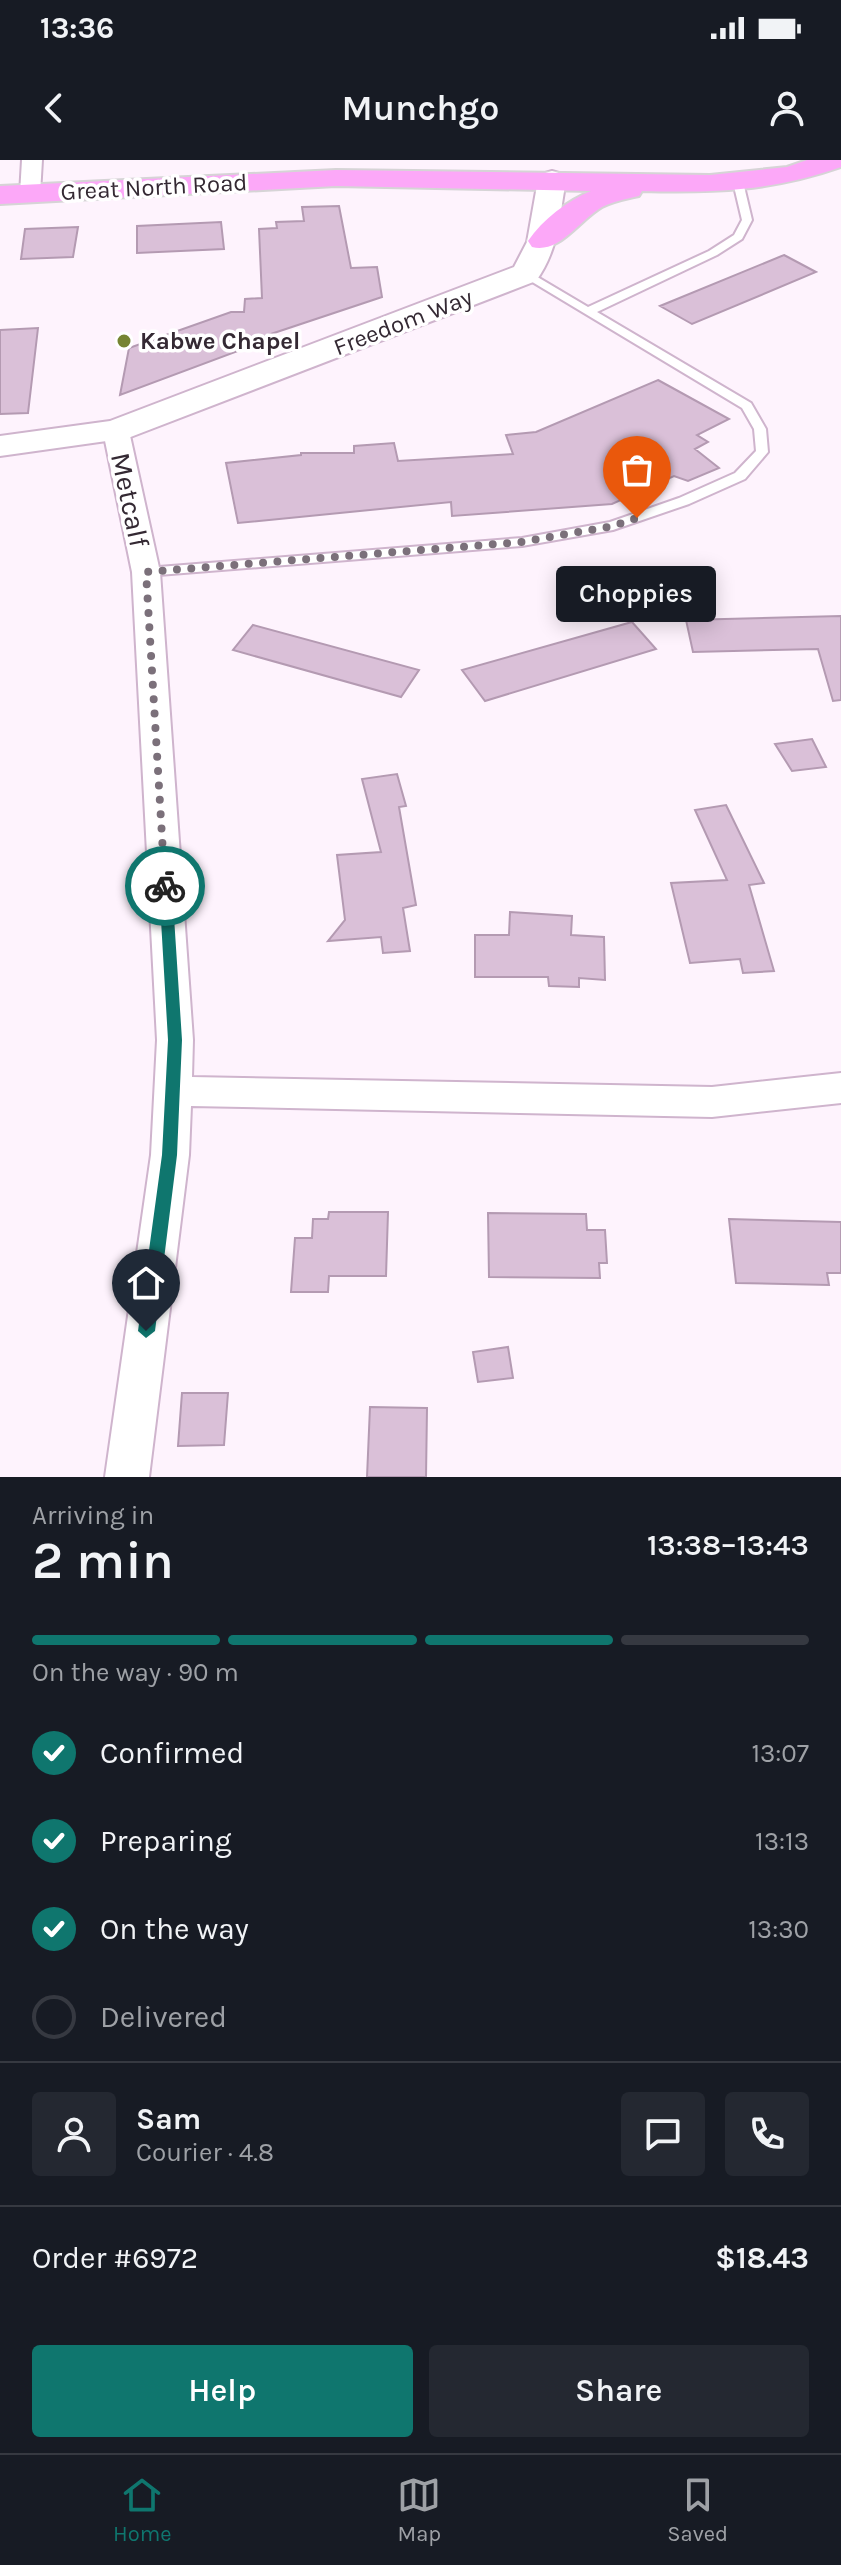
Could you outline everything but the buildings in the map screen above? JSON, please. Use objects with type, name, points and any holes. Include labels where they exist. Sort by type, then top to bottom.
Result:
[{"type":"highway","name":"Great North Road","points":[[0,195],[336,178],[691,184],[791,175],[834,160]]},
{"type":"highway","points":[[543,241],[571,214],[600,196],[622,190],[691,184]]},
{"type":"main road","points":[[525,274],[536,262],[543,241],[545,210],[552,180]]},
{"type":"main road","name":"Freedom Way","points":[[0,446],[116,431],[525,274]]},
{"type":"street","points":[[30,194],[32,160]]},
{"type":"street","name":"Metcalf","points":[[116,431],[146,572],[175,1040],[170,1155],[127,1477]]},
{"type":"street","points":[[173,1091],[712,1102],[841,1088]]},
{"type":"lane","points":[[589,311],[713,253],[738,237],[747,220],[738,182]]},
{"type":"lane","points":[[146,572],[522,542],[613,526],[684,501],[740,476],[762,452],[760,429],[747,406],[525,274]]},
{"type":"way so far","points":[[165,886],[146,572],[522,542],[613,526],[637,518]]},
{"type":"place","name":"Kabwe Chapel","points":[[124,341]]},
{"type":"place","name":"Choppies","points":[[637,518]]},
{"type":"route","points":[[146,1331],[170,1155],[175,1040],[165,886]]}]
